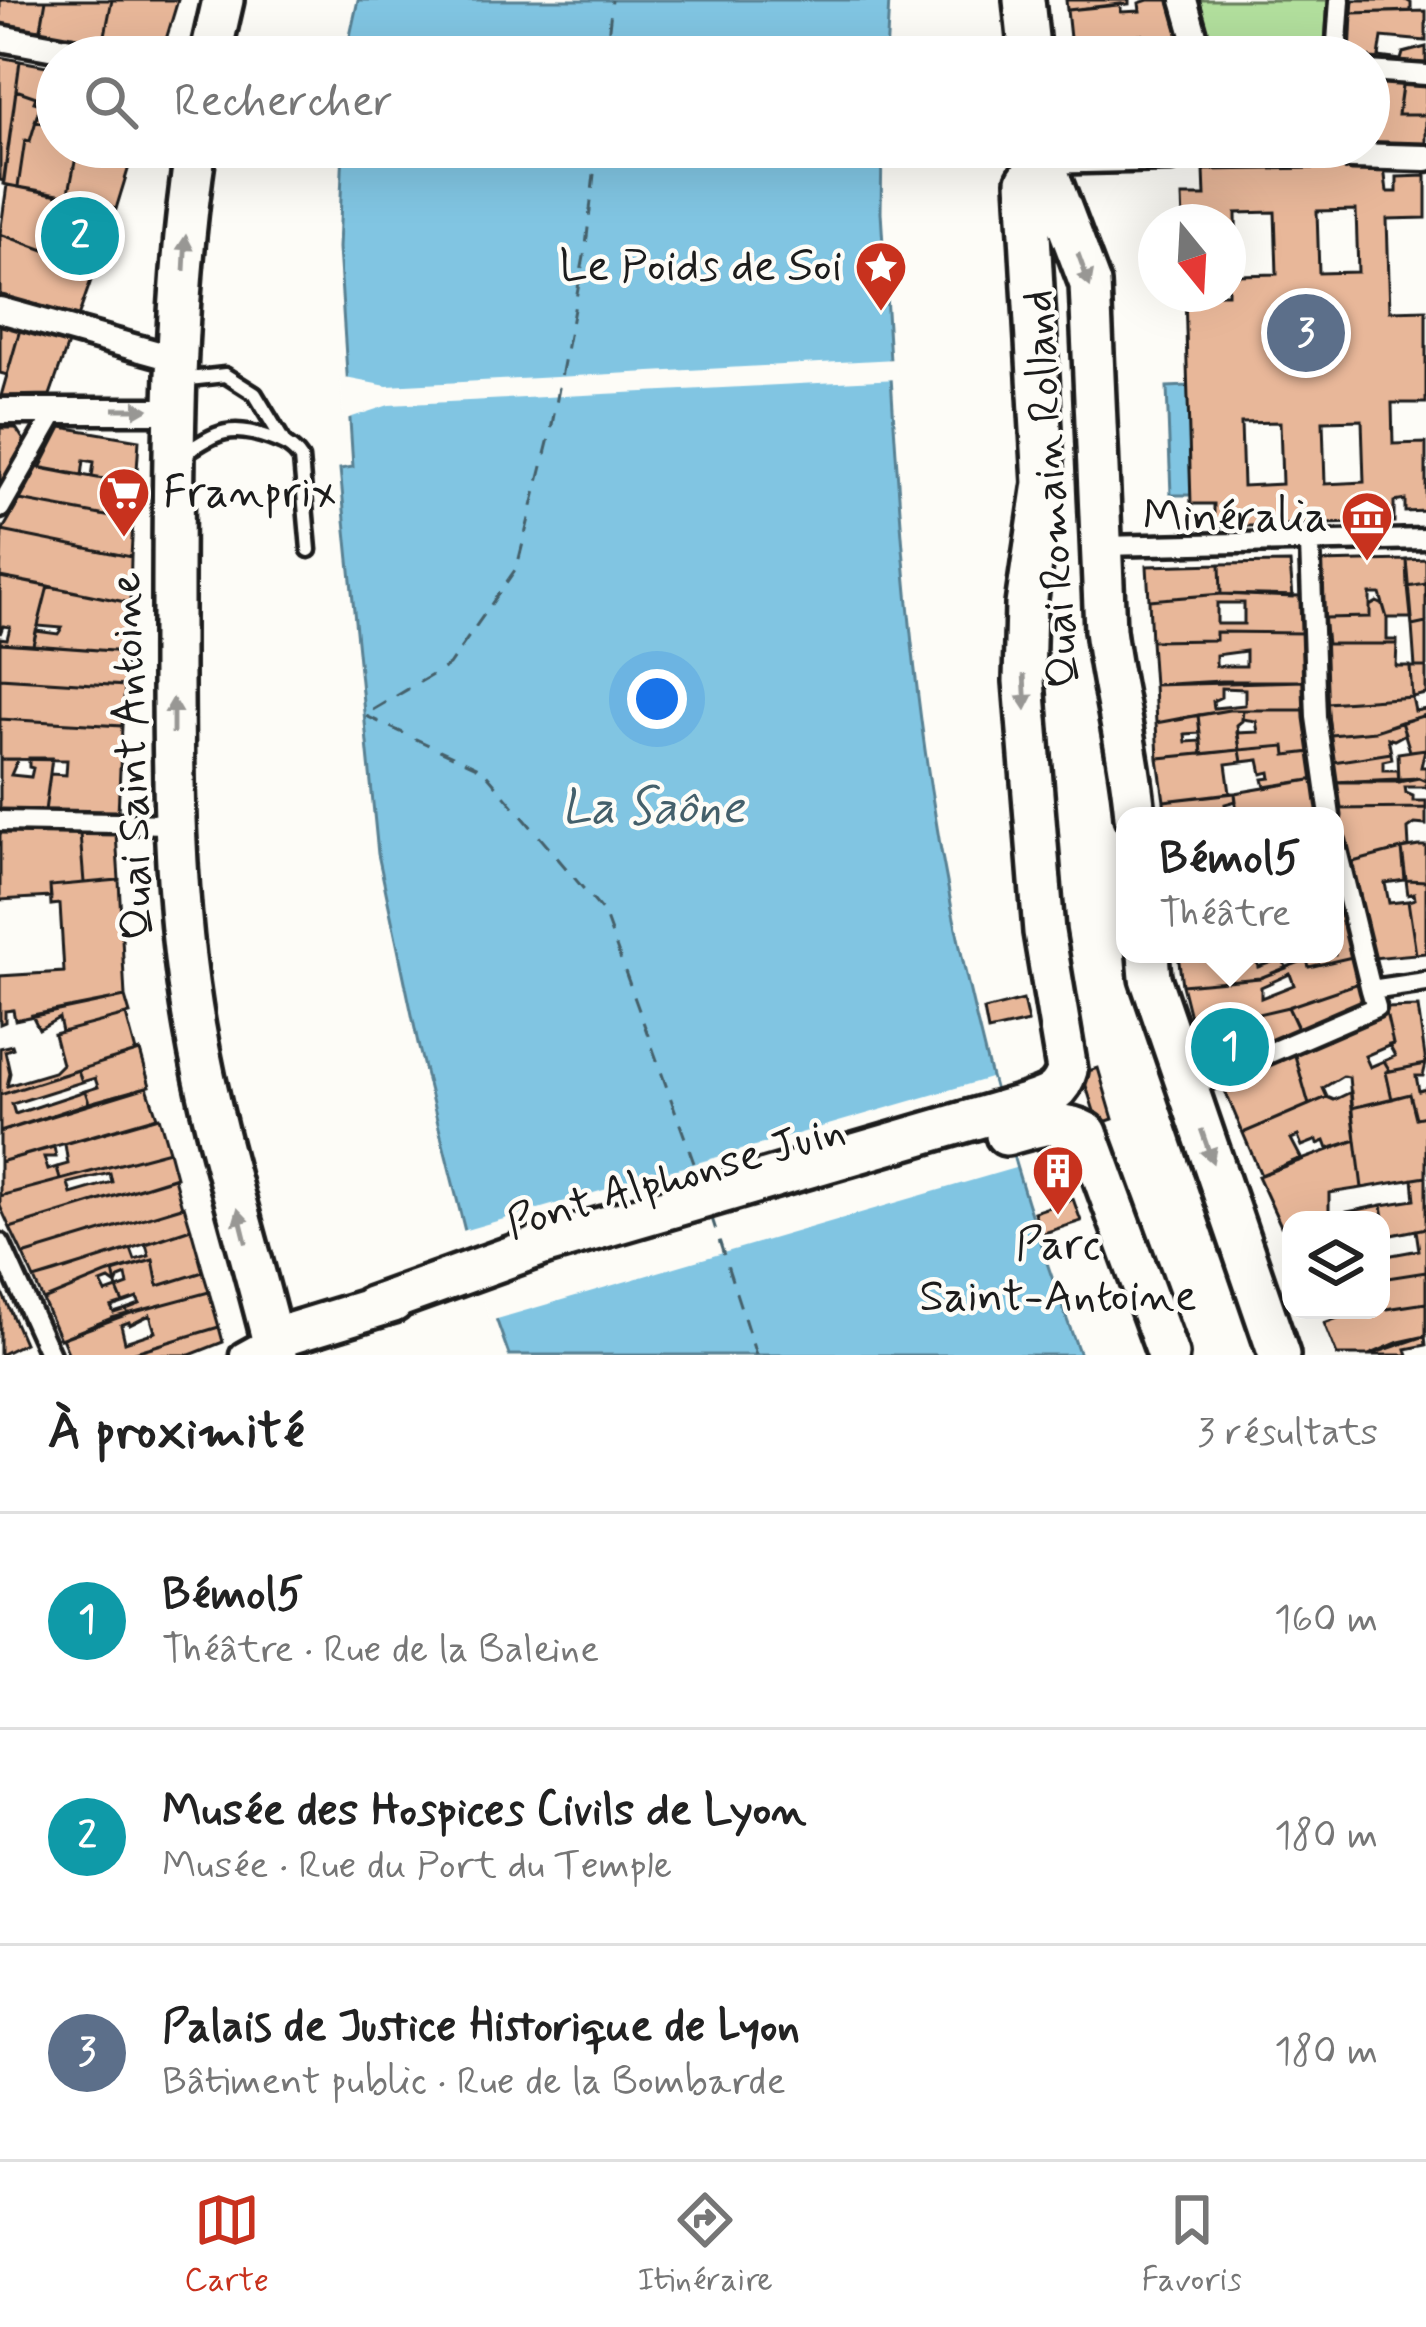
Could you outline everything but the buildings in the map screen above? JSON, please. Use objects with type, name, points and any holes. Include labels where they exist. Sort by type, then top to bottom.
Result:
[{"type":"main road","points":[[215,36],[223,0]]},
{"type":"main road","points":[[1024,0],[1028,36]]},
{"type":"main road","name":"Quai Saint Antoine","points":[[193,168],[173,461],[173,824],[195,1028],[264,1350]]},
{"type":"main road","name":"Quai Romain Rolland","points":[[1002,1123],[1054,1093],[1063,1085],[1067,1070],[1044,932],[1024,681],[1026,605],[1044,483],[1028,181],[1034,168]]},
{"type":"main road","name":"Quai Romain Rolland","points":[[1045,168],[1090,284],[1110,665],[1130,752],[1135,807]]},
{"type":"main road","points":[[1149,963],[1279,1355]]},
{"type":"main road","points":[[1002,1123],[1055,1122],[1087,1133],[1168,1355]]},
{"type":"main road","name":"Pont Alphonse Juin","points":[[264,1350],[371,1307],[554,1265],[1002,1123]]},
{"type":"street","points":[[1184,0],[1194,36]]},
{"type":"street","points":[[1337,36],[1340,0]]},
{"type":"street","points":[[0,38],[36,45]]},
{"type":"street","points":[[1390,72],[1426,75]]},
{"type":"street","points":[[1390,157],[1426,158]]},
{"type":"street","points":[[0,310],[178,384]]},
{"type":"street","points":[[0,411],[50,410],[178,384]]},
{"type":"street","points":[[0,508],[48,423],[50,410]]},
{"type":"street","points":[[1102,546],[1426,539]]},
{"type":"street","points":[[1310,544],[1316,717],[1329,807]]},
{"type":"street","points":[[0,821],[173,824]]},
{"type":"street","points":[[1207,1080],[1376,1007],[1344,879]]},
{"type":"street","points":[[1371,990],[1426,982]]},
{"type":"street","points":[[0,1244],[50,1355]]},
{"type":"lane","points":[[178,384],[225,375],[255,394],[285,444],[301,459],[310,550]]},
{"type":"lane","points":[[173,461],[217,434],[243,428],[285,444]]},
{"type":"green space","points":[[1195,0],[1328,0],[1325,36],[1205,35]]},
{"type":"water","points":[[358,0],[889,0],[887,36],[350,36]]},
{"type":"water","name":"La Saône","points":[[342,168],[882,168],[899,499],[912,642],[942,857],[990,1074],[1031,1215],[1080,1355],[509,1355],[465,1231],[419,1048],[378,854],[340,469],[353,467],[339,248]]},
{"type":"water","points":[[1188,386],[1191,495],[1171,495],[1167,387]]},
{"type":"pier","points":[[896,359],[898,379],[389,405],[343,420],[340,377],[387,386]]},
{"type":"pier","points":[[990,1078],[1015,1168],[490,1321],[459,1232]]},
{"type":"ferry route","points":[[608,36],[612,0]]},
{"type":"ferry route","points":[[595,168],[586,246],[551,430],[517,567],[449,665],[364,715],[483,770],[604,913],[699,1177]]},
{"type":"ferry route","points":[[711,1215],[756,1355]]},
{"type":"place","name":"Musée des Hospices Civils de Lyon","points":[[80,236]]},
{"type":"place","name":"Le Poids de Soi","points":[[881,313]]},
{"type":"place","name":"Palais de Justice Historique de Lyon","points":[[1306,333]]},
{"type":"place","name":"Franprix","points":[[124,539]]},
{"type":"place","name":"Minéralia","points":[[1367,563]]},
{"type":"place","name":"Bémol5","points":[[1230,1047]]},
{"type":"place","name":"Parc Saint-Antoine","points":[[1058,1217]]}]
